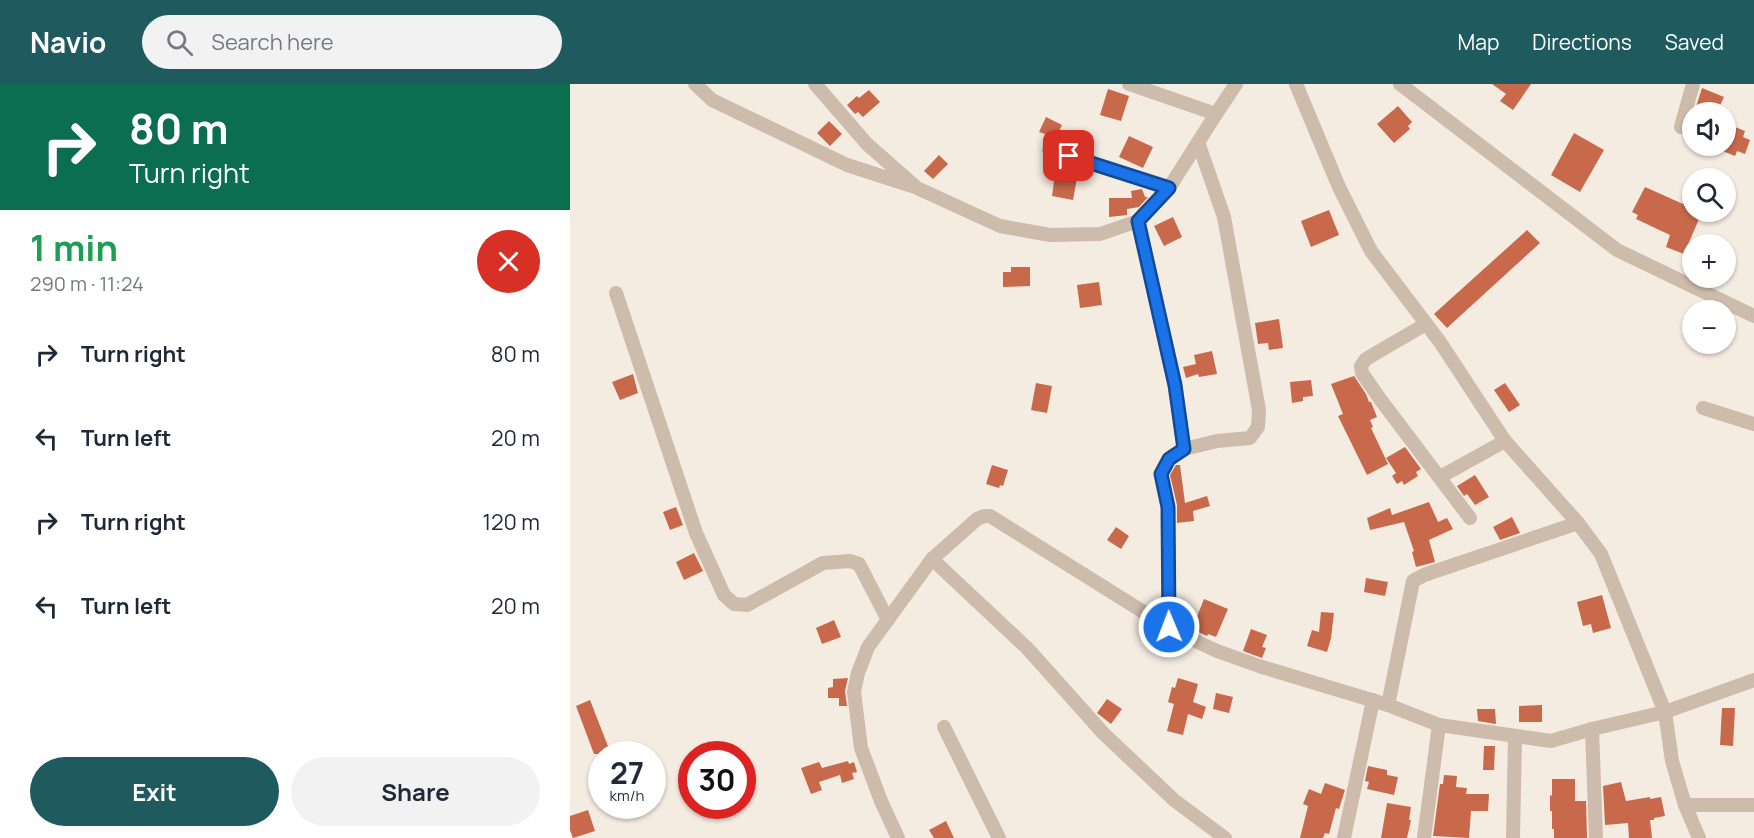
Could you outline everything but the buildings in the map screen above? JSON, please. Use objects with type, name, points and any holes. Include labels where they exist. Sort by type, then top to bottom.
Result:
[{"type":"street","points":[[695,84],[712,100],[847,165],[917,188],[1000,226],[1050,235],[1100,234],[1138,221],[1169,188],[1236,84]]},
{"type":"street","points":[[815,84],[867,144],[917,188]]},
{"type":"street","points":[[1129,84],[1215,114]]},
{"type":"street","points":[[1296,84],[1339,187],[1371,251],[1426,324],[1505,441],[1578,523],[1601,554],[1665,712],[1672,761],[1685,805],[1699,838]]},
{"type":"street","points":[[1400,84],[1617,250],[1754,316]]},
{"type":"street","points":[[1681,127],[1693,84]]},
{"type":"street","points":[[1169,627],[1168,507],[1161,474],[1169,459],[1184,449],[1217,441],[1250,438],[1258,427],[1259,410],[1224,217],[1198,142]]},
{"type":"street","points":[[1049,150],[1169,188]]},
{"type":"street","points":[[1138,221],[1175,385],[1184,449]]},
{"type":"street","points":[[616,292],[696,533],[724,595],[734,604],[747,605],[823,563],[850,561],[859,564],[888,620]]},
{"type":"street","points":[[1426,324],[1366,359],[1361,366],[1362,373],[1470,518]]},
{"type":"street","points":[[1703,408],[1754,424]]},
{"type":"street","points":[[1440,477],[1505,441]]},
{"type":"street","points":[[898,838],[861,748],[854,692],[858,673],[868,647],[932,559],[977,519],[984,516],[990,516],[1143,613],[1217,651],[1373,700],[1439,725],[1551,741],[1665,712],[1754,680]]},
{"type":"street","points":[[1388,705],[1413,581],[1424,575],[1578,523]]},
{"type":"street","points":[[932,559],[1027,648],[1104,734],[1174,800],[1225,838]]},
{"type":"street","points":[[1344,838],[1373,700]]},
{"type":"street","points":[[1424,838],[1439,725]]},
{"type":"street","points":[[944,727],[999,838]]},
{"type":"street","points":[[1592,729],[1596,838]]},
{"type":"street","points":[[1513,838],[1515,736]]},
{"type":"street","points":[[1685,805],[1754,805]]},
{"type":"route","points":[[1069,156],[1169,188],[1138,221],[1175,385],[1184,449],[1169,459],[1161,474],[1168,507],[1169,627]]}]
